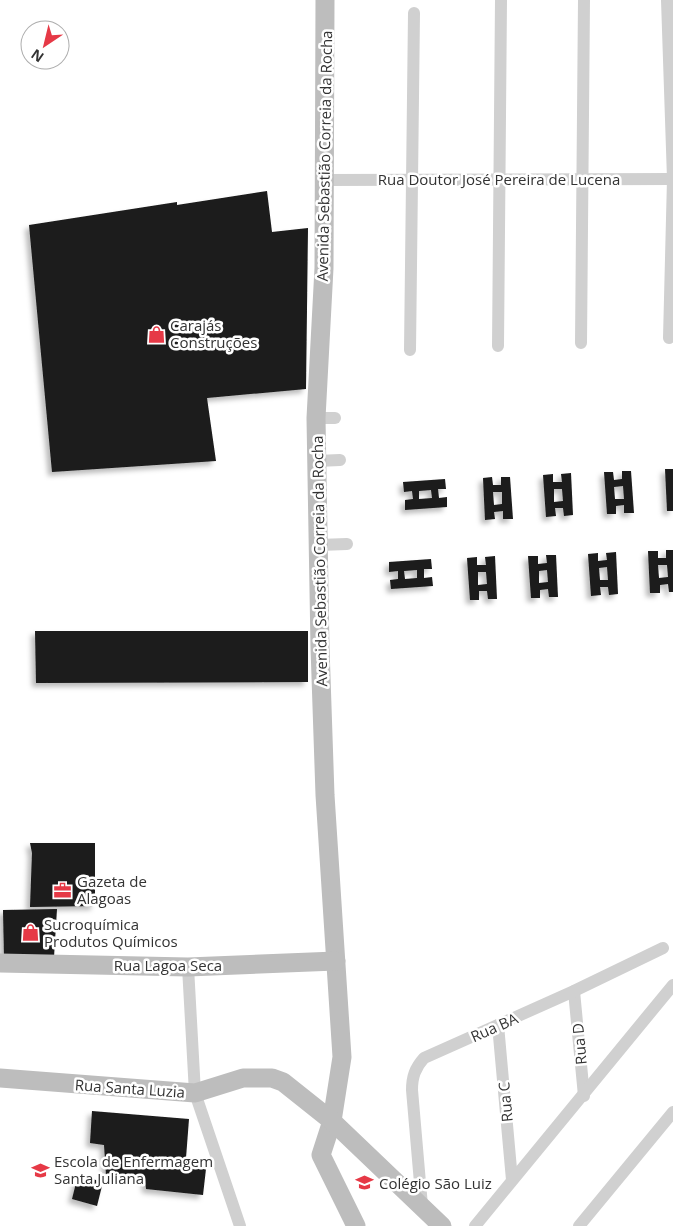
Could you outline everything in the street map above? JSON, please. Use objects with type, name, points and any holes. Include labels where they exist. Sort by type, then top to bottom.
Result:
[{"type":"street","name":"Avenida Sebastião Correia da Rocha","points":[[325,0],[324,268],[316,418],[325,795],[342,1057],[332,1121],[321,1156],[356,1226]]},
{"type":"street","points":[[498,346],[501,0]]},
{"type":"street","points":[[581,343],[584,178],[584,0]]},
{"type":"street","points":[[667,0],[673,179],[669,338]]},
{"type":"street","points":[[410,350],[414,13]]},
{"type":"street","name":"Rua Doutor José Pereira de Lucena","points":[[325,180],[673,179]]},
{"type":"street","points":[[316,418],[335,418]]},
{"type":"street","points":[[317,461],[340,460]]},
{"type":"street","points":[[319,545],[347,544]]},
{"type":"street","name":"Rua BA","points":[[422,1206],[412,1078],[417,1066],[424,1058],[574,991],[663,948]]},
{"type":"street","name":"Rua Lagoa Seca","points":[[0,964],[188,967],[336,961]]},
{"type":"street","points":[[188,967],[195,1093],[240,1226]]},
{"type":"street","points":[[475,1226],[584,1096],[673,985]]},
{"type":"street","name":"Rua D","points":[[574,991],[584,1096]]},
{"type":"street","name":"Rua C","points":[[498,1025],[512,1180]]},
{"type":"street","name":"Rua Santa Luzia","points":[[0,1078],[195,1093],[243,1078],[272,1078],[283,1082],[332,1121],[442,1226]]},
{"type":"street","points":[[579,1226],[673,1112]]},
{"type":"building","points":[[267,191],[272,232],[308,228],[306,389],[207,398],[216,461],[52,472],[29,225],[177,202],[177,205]]},
{"type":"building","points":[[665,469],[673,469],[673,511],[667,511]]},
{"type":"building","points":[[622,471],[631,471],[634,513],[624,513],[624,505],[616,506],[616,514],[607,514],[604,472],[613,472],[614,480],[622,479]],"holes":[[[623,486],[624,499],[615,499],[614,487]]]},
{"type":"building","points":[[571,473],[573,515],[564,516],[563,508],[555,508],[556,516],[546,517],[543,475],[553,474],[553,482],[562,482],[561,474]],"holes":[[[554,489],[562,489],[563,501],[554,502]]]},
{"type":"building","points":[[492,477],[493,485],[501,485],[501,477],[510,477],[513,519],[503,519],[503,511],[494,512],[495,519],[485,520],[483,478]],"holes":[[[493,492],[502,492],[502,504],[494,505]]]},
{"type":"building","points":[[445,479],[446,489],[438,489],[439,498],[447,497],[447,507],[405,510],[405,500],[413,499],[412,491],[404,492],[403,482]],"holes":[[[431,490],[432,498],[419,499],[419,491]]]},
{"type":"building","points":[[666,550],[673,550],[673,592],[669,592],[668,584],[660,585],[660,593],[650,593],[648,551],[658,551],[658,558],[666,558]],"holes":[[[658,565],[667,565],[668,577],[659,578]]]},
{"type":"building","points":[[616,552],[618,594],[609,595],[608,587],[600,587],[601,595],[591,596],[588,554],[598,553],[598,561],[607,560],[606,553]],"holes":[[[607,567],[608,580],[600,580],[599,568]]]},
{"type":"building","points":[[546,555],[556,555],[558,597],[549,597],[548,589],[540,590],[540,598],[531,598],[528,556],[538,556],[538,564],[547,563]],"holes":[[[547,570],[548,582],[539,583],[539,571]]]},
{"type":"building","points":[[495,556],[497,599],[488,599],[487,591],[479,591],[479,600],[470,600],[467,558],[477,557],[477,565],[486,565],[485,557]],"holes":[[[478,572],[486,572],[487,584],[478,585]]]},
{"type":"building","points":[[431,559],[432,569],[424,569],[424,578],[432,577],[433,586],[391,589],[390,580],[398,579],[398,571],[389,572],[389,562]],"holes":[[[417,570],[417,578],[405,579],[404,571]]]},
{"type":"building","points":[[35,631],[308,631],[308,682],[36,683]]},
{"type":"building","name":"Gazeta de Alagoas","points":[[30,843],[95,843],[95,906],[30,907],[32,853]]},
{"type":"building","name":"Sucroquímica Produtos Químicos","points":[[57,909],[54,957],[4,957],[3,910]]},
{"type":"building","points":[[92,1111],[189,1119],[186,1158],[207,1160],[203,1195],[146,1189],[145,1178],[106,1175],[104,1145],[90,1143]]},
{"type":"building","points":[[78,1175],[103,1182],[97,1206],[72,1199]]},
{"type":"place","name":"Carajás Construções","points":[[156,334]]},
{"type":"place","name":"Gazeta de Alagoas","points":[[63,890]]},
{"type":"place","name":"Sucroquímica Produtos Químicos","points":[[30,933]]},
{"type":"place","name":"Escola de Enfermagem Santa Juliana","points":[[40,1170]]},
{"type":"place","name":"Colégio São Luiz","points":[[365,1183]]}]
